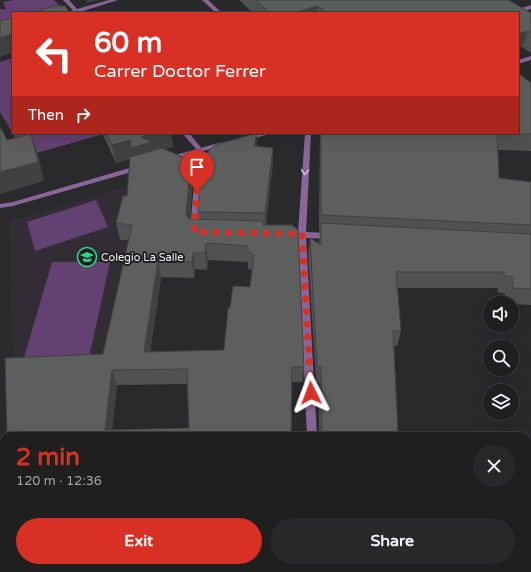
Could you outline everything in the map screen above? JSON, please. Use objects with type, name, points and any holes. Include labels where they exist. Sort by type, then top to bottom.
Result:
[{"type":"street","points":[[66,0],[77,12],[115,0]]},
{"type":"street","points":[[205,0],[218,12]]},
{"type":"street","points":[[509,7],[516,11],[531,7]]},
{"type":"street","points":[[519,13],[526,17]]},
{"type":"street","points":[[519,62],[531,58]]},
{"type":"street","points":[[186,134],[200,150],[194,232],[202,232]]},
{"type":"street","points":[[238,140],[264,134]]},
{"type":"street","points":[[308,134],[302,234],[312,432]]},
{"type":"street","points":[[163,161],[230,142]]},
{"type":"street","points":[[0,206],[13,204],[148,165]]},
{"type":"street","points":[[0,211],[13,204]]},
{"type":"street","points":[[279,234],[342,236]]},
{"type":"shaded area","points":[[13,0],[54,0],[62,8],[48,12],[12,12],[12,23],[0,26],[0,9],[6,9],[3,2]]},
{"type":"shaded area","points":[[12,58],[12,132],[0,112],[0,62]]},
{"type":"shaded area","points":[[13,134],[103,134],[26,156]]},
{"type":"shaded area","name":"Colegio La Salle","points":[[180,171],[148,367],[13,373],[9,221]]},
{"type":"shaded area","points":[[96,200],[108,227],[35,251],[27,222]]},
{"type":"shaded area","points":[[52,262],[110,262],[88,362],[23,361]]},
{"type":"building","points":[[256,0],[508,0],[531,13],[531,33],[528,31],[519,34],[519,12],[326,12],[317,6],[298,12],[269,12]]},
{"type":"building","points":[[55,6],[65,6],[69,12],[34,12]]},
{"type":"building","points":[[12,18],[12,34],[0,38],[0,21]]},
{"type":"building","points":[[519,74],[531,83],[531,134],[519,134]]},
{"type":"building","points":[[0,127],[7,140],[31,134],[38,162],[0,172]]},
{"type":"building","points":[[106,134],[152,134],[141,137],[152,142],[131,148],[131,140],[112,145]]},
{"type":"building","points":[[257,134],[254,146],[273,148],[265,213],[198,212],[202,157],[215,145]]},
{"type":"building","points":[[321,134],[497,134],[499,178],[531,182],[531,225],[321,215]]},
{"type":"building","points":[[162,148],[191,161],[186,215],[189,219],[264,221],[263,225],[292,225],[298,230],[304,367],[292,367],[291,432],[7,432],[5,358],[103,354],[132,225],[116,223],[123,196],[127,196],[130,157]],"holes":[[[206,243],[248,246],[248,252],[254,255],[250,287],[233,286],[230,308],[228,308],[224,350],[144,352],[158,261],[192,262],[193,253],[205,253]],[[187,369],[189,428],[105,430],[112,370]]]},
{"type":"building","points":[[321,223],[531,234],[531,289],[513,288],[512,277],[504,276],[504,272],[396,272],[401,331],[393,331],[398,432],[322,432],[321,367],[317,367],[310,238],[321,245]]},
{"type":"place","name":"Colegio La Salle","points":[[87,257]]},
{"type":"route","points":[[197,191],[194,232],[302,234],[311,393]]}]
